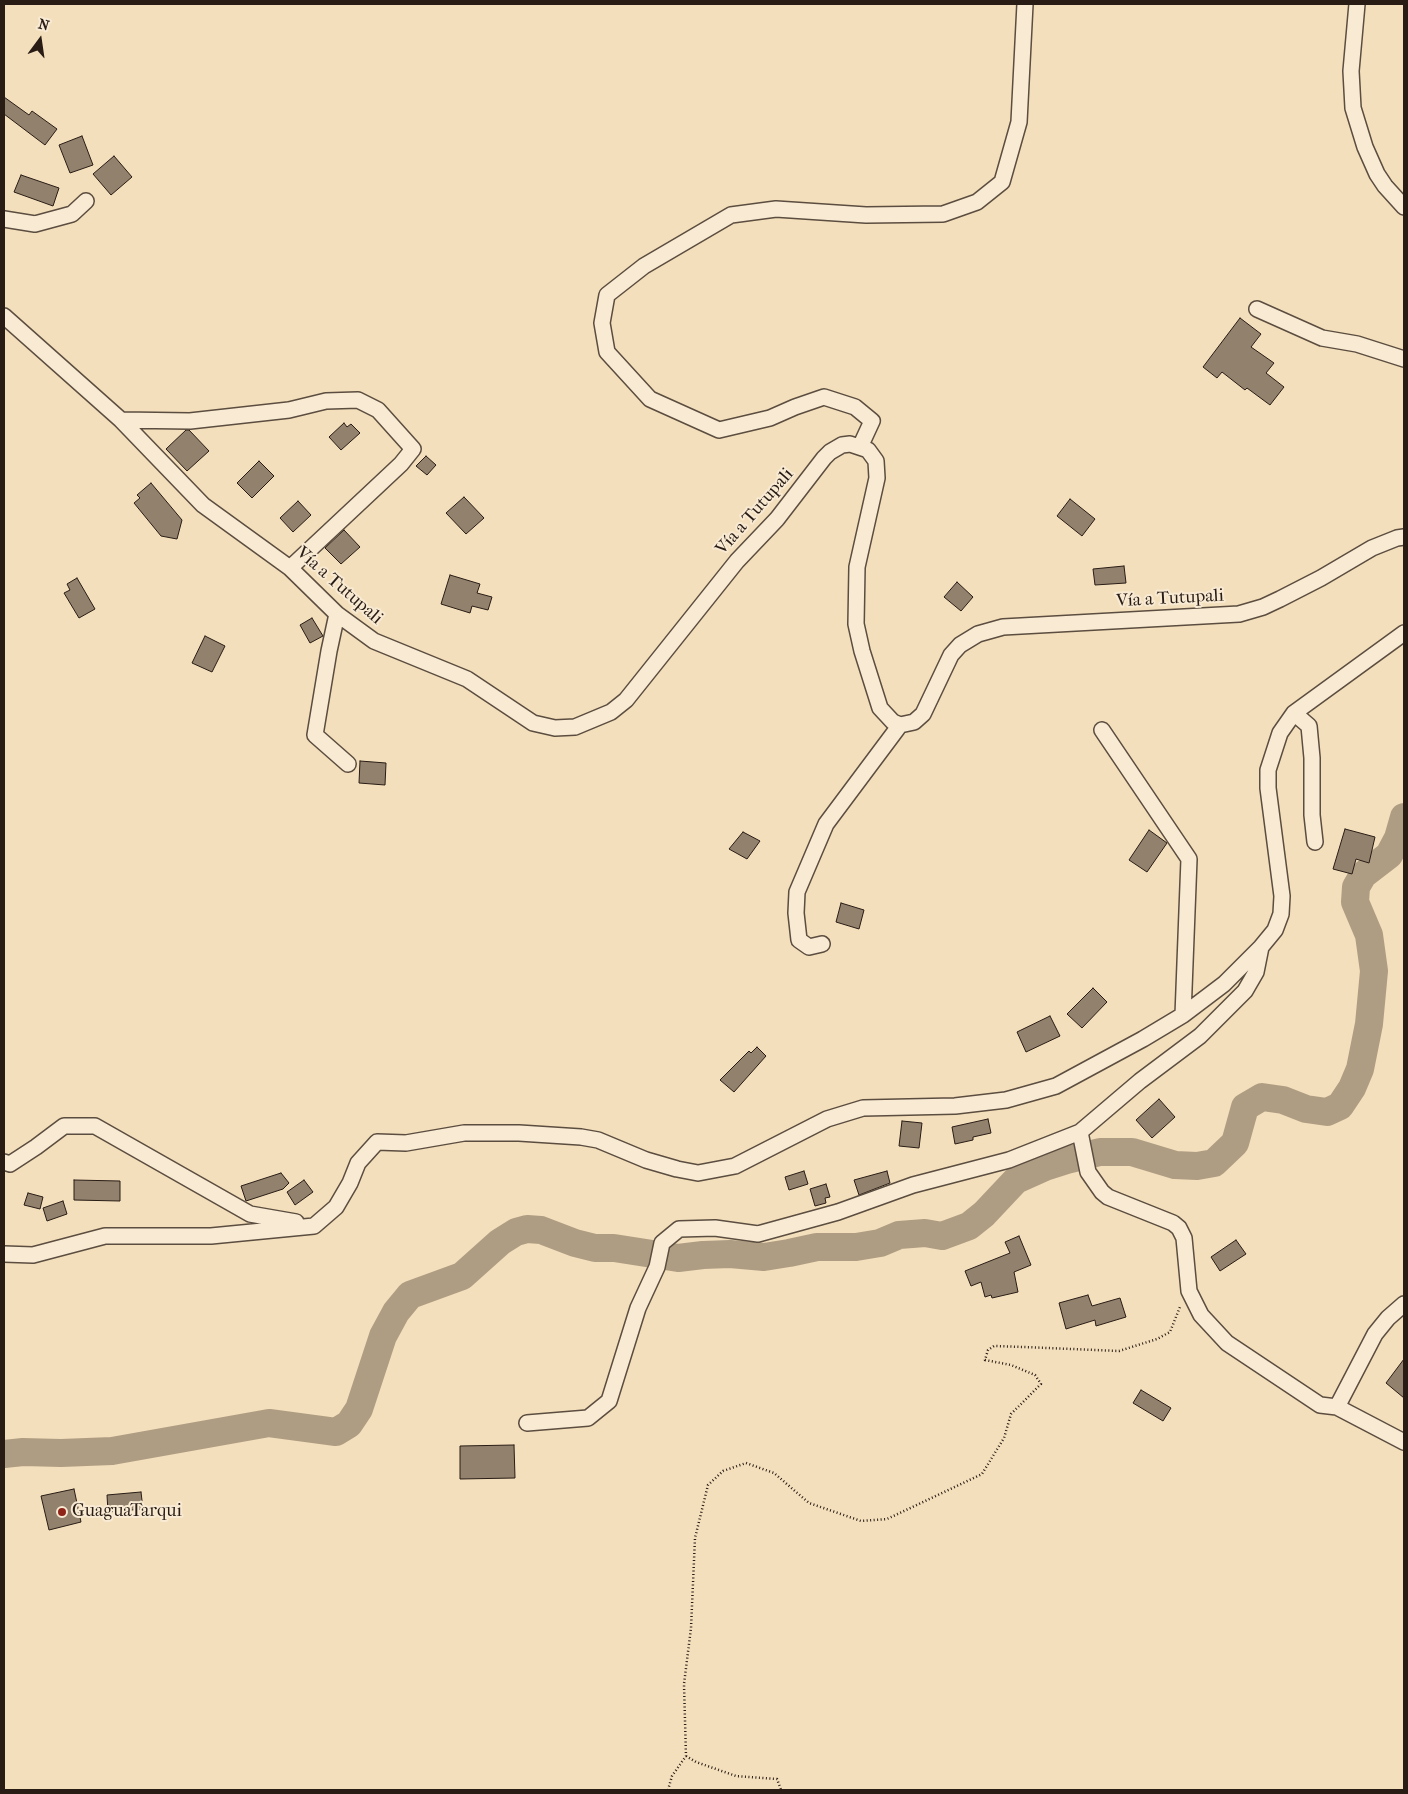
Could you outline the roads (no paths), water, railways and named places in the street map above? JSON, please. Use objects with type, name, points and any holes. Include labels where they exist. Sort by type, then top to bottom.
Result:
[{"type":"street","points":[[822,944],[809,947],[799,940],[796,892],[826,824],[900,725],[893,722],[880,708],[862,652],[856,624],[857,567],[877,478],[876,461],[868,450],[860,447],[872,421],[854,407],[824,398],[795,407],[770,418],[719,430],[650,399],[607,352],[602,323],[606,295],[644,266],[732,215],[776,209],[866,215],[943,214],[977,202],[1002,182],[1019,122],[1025,4]]},
{"type":"street","points":[[1358,4],[1351,71],[1355,114],[1365,147],[1377,174],[1404,207]]},
{"type":"street","points":[[4,219],[35,224],[72,214],[86,201]]},
{"type":"street","points":[[1257,309],[1322,338],[1357,344],[1404,359]]},
{"type":"street","name":"Vía a Tutupali","points":[[4,316],[121,420],[202,505],[290,568],[337,614],[374,642],[467,679],[533,723],[555,728],[575,727],[611,712],[626,700],[737,561],[777,518],[824,458],[842,445],[860,447]]},
{"type":"street","points":[[121,420],[190,421],[289,410],[334,401],[358,400],[378,410],[414,449],[401,464],[290,568]]},
{"type":"street","name":"Vía a Tutupali","points":[[900,725],[914,722],[922,714],[951,654],[960,645],[978,634],[1003,627],[1239,614],[1263,607],[1321,578],[1372,548],[1404,537]]},
{"type":"street","points":[[337,614],[314,735],[348,764]]},
{"type":"street","points":[[4,1254],[32,1255],[105,1236],[211,1236],[314,1226],[336,1207],[350,1183],[358,1163],[377,1142],[406,1142],[464,1133],[519,1133],[581,1137],[598,1140],[646,1160],[698,1173],[735,1166],[827,1118],[856,1109],[955,1106],[1006,1100],[1056,1086],[1143,1039],[1183,1014],[1224,984],[1262,947],[1275,930],[1281,914],[1282,896],[1268,788],[1268,770],[1280,734],[1294,713],[1404,633]]},
{"type":"street","points":[[1294,713],[1309,726],[1312,758],[1314,842]]},
{"type":"street","points":[[1102,730],[1189,859],[1183,1014]]},
{"type":"street","points":[[527,1423],[588,1418],[609,1401],[638,1308],[657,1267],[662,1243],[679,1229],[715,1228],[758,1234],[838,1212],[913,1185],[1009,1160],[1081,1138],[1140,1081],[1200,1036],[1245,991],[1256,972],[1262,947]]},
{"type":"street","points":[[4,1162],[10,1164],[64,1126],[96,1126],[250,1214],[314,1226]]},
{"type":"street","points":[[1081,1138],[1088,1172],[1102,1192],[1173,1223],[1179,1228],[1184,1238],[1189,1291],[1201,1315],[1227,1343],[1320,1405],[1336,1407],[1404,1442]]},
{"type":"street","points":[[1336,1407],[1375,1334],[1388,1318],[1404,1304]]},
{"type":"waterway","points":[[4,1454],[112,1451],[269,1423],[336,1432],[349,1424],[359,1409],[383,1336],[396,1312],[410,1295],[462,1276],[500,1242],[516,1232],[527,1229],[541,1230],[575,1243],[595,1248],[614,1248],[678,1258],[730,1254],[764,1257],[817,1247],[856,1247],[880,1243],[899,1235],[925,1233],[942,1236],[969,1226],[984,1214],[1016,1180],[1045,1167],[1067,1160],[1100,1152],[1132,1152],[1175,1165],[1197,1166],[1214,1163],[1235,1143],[1245,1107],[1262,1097],[1283,1100],[1306,1109],[1327,1112],[1340,1106],[1352,1088],[1360,1069],[1369,1024],[1374,971],[1369,935],[1355,902],[1356,887],[1363,875],[1389,855],[1398,838],[1404,817]]},
{"type":"place","name":"GuaguaTarqui","points":[[62,1512]]}]
